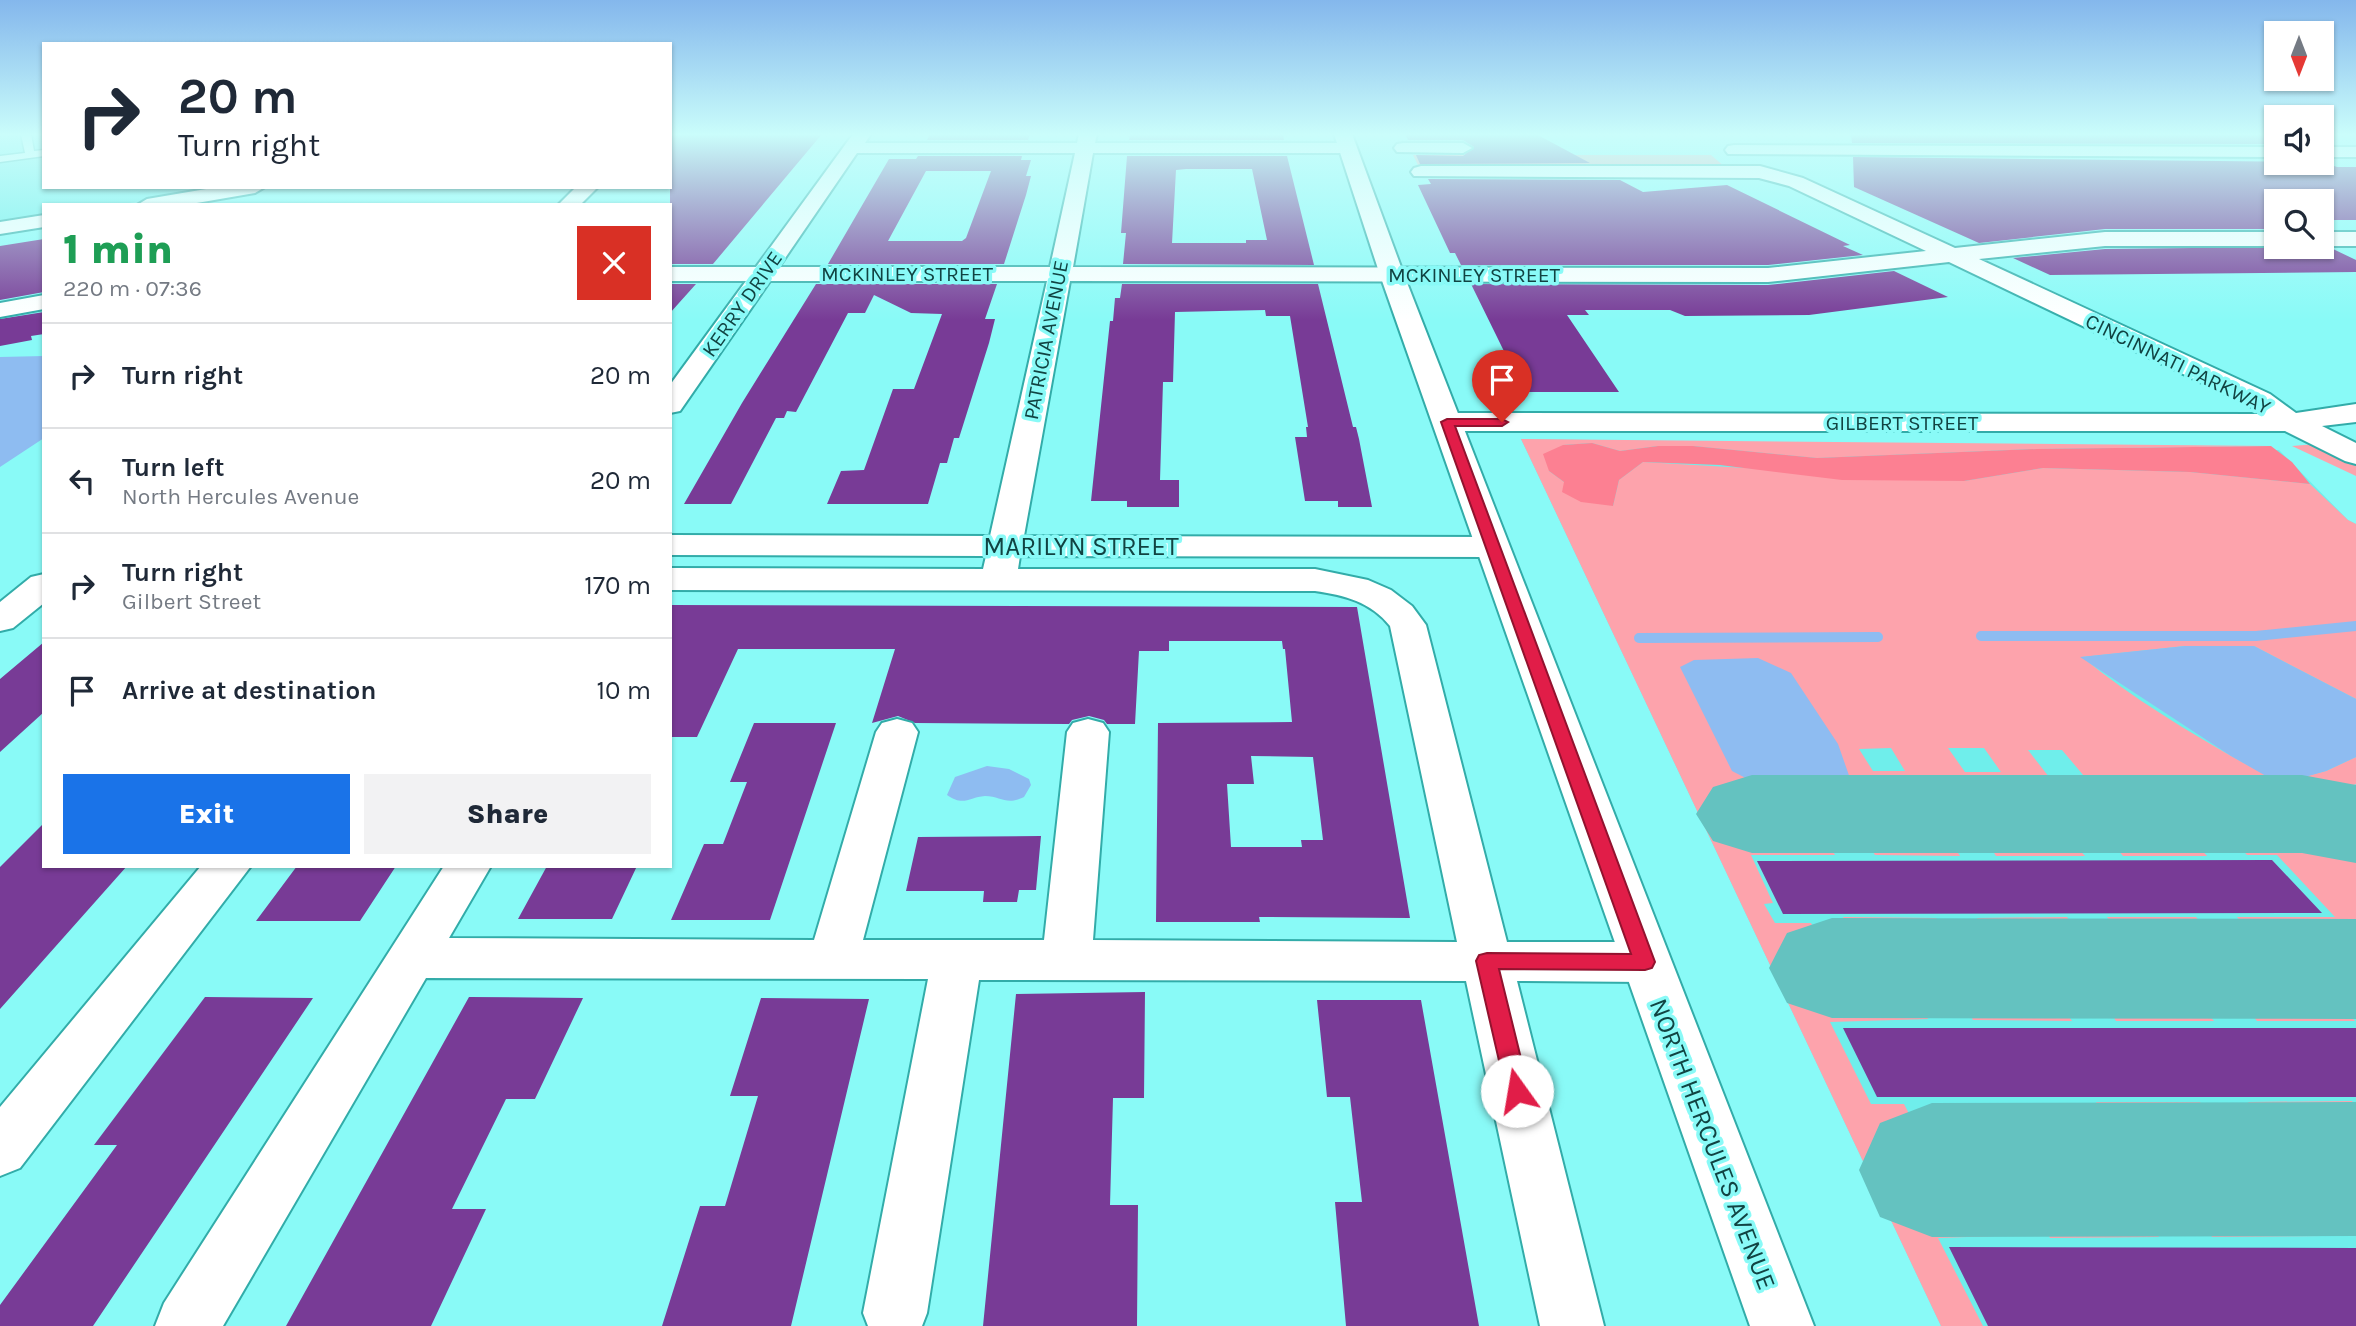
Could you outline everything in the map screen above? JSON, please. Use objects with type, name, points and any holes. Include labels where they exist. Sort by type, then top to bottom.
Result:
[{"type":"street","points":[[159,203],[202,196]]},
{"type":"street","name":"KERRY DRIVE","points":[[672,402],[818,196]]},
{"type":"street","name":"PATRICIA AVENUE","points":[[1002,562],[1074,196]]},
{"type":"street","name":"NORTH HERCULES AVENUE","points":[[1365,196],[1645,962],[1782,1326]]},
{"type":"street","name":"CINCINNATI PARKWAY","points":[[1798,196],[2235,404],[2290,422]]},
{"type":"street","name":"CINCINNATI PARKWAY","points":[[1825,196],[2260,400],[2290,422]]},
{"type":"street","points":[[0,228],[42,221]]},
{"type":"street","name":"MCKINLEY STREET","points":[[672,274],[1768,275],[2105,239],[2264,239]]},
{"type":"street","points":[[2334,239],[2356,240]]},
{"type":"street","points":[[0,310],[42,302]]},
{"type":"street","name":"GILBERT STREET","points":[[1447,422],[2290,422],[2356,413]]},
{"type":"street","points":[[2290,422],[2356,455]]},
{"type":"street","name":"MARILYN STREET","points":[[672,545],[1002,562],[1492,547]]},
{"type":"street","points":[[672,579],[1002,562],[1315,580],[1346,584],[1371,593],[1395,607],[1408,625],[1572,1326]]},
{"type":"street","points":[[0,620],[42,587]]},
{"type":"street","points":[[833,959],[897,732]]},
{"type":"street","points":[[1067,959],[1088,733]]},
{"type":"street","points":[[0,1150],[226,868]]},
{"type":"street","points":[[187,1326],[467,868]]},
{"type":"street","points":[[411,958],[1645,962]]},
{"type":"street","points":[[895,1313],[957,959]]},
{"type":"shaded area","points":[[0,196],[172,196],[129,203],[42,203],[42,216],[0,223]]},
{"type":"shaded area","points":[[42,356],[42,439],[0,467],[0,357]]},
{"type":"shaded area","points":[[1521,439],[2279,450],[2348,520],[2356,524],[2356,1326],[1941,1326]]},
{"type":"shaded area","points":[[1521,439],[2271,446],[2037,449],[1817,458],[1693,446],[1658,446],[1620,451],[1592,443],[1563,445],[1549,471],[1564,482],[1613,506],[1619,480],[1643,462],[1964,481],[2043,468],[2190,472],[2310,484],[2348,520],[2356,524],[2356,699],[2254,646],[2185,646],[2082,657],[2178,724],[2280,783],[2326,771],[2356,757],[2356,784],[2323,800],[2299,803],[1739,803],[1755,831],[1810,830],[1823,835],[1835,855],[1751,855],[1773,903],[1764,904],[1775,923],[1811,923],[1826,953],[1814,968],[1816,975],[1844,989],[1903,989],[1916,997],[1928,1019],[1830,1022],[1871,1104],[1904,1104],[1920,1135],[1916,1148],[1901,1149],[1925,1192],[1953,1194],[1969,1199],[1981,1212],[1995,1236],[1938,1238],[1983,1326],[1941,1326]],"holes":[[[1891,748],[1905,771],[1873,771],[1859,749]],[[1948,748],[1984,748],[2001,772],[1965,772]],[[2028,750],[2062,750],[2084,776],[2049,777]]]},
{"type":"shaded area","points":[[1592,443],[1620,451],[1658,446],[1693,446],[1817,458],[2037,449],[2271,446],[2292,462],[2310,484],[2190,472],[2043,468],[1964,481],[1842,480],[1720,465],[1643,462],[1619,480],[1613,506],[1581,502],[1562,492],[1564,482],[1549,471],[1543,454],[1563,445]]},
{"type":"shaded area","points":[[2316,444],[2356,462],[2356,476],[2292,446]]},
{"type":"shaded area","points":[[2185,646],[2254,646],[2356,699],[2356,757],[2326,771],[2280,784],[2231,756],[2080,657]]},
{"type":"shaded area","points":[[1758,658],[1791,673],[1838,744],[1852,784],[1822,792],[1765,788],[1732,771],[1680,667],[1694,660]]},
{"type":"shaded area","points":[[987,766],[1009,769],[1029,779],[1031,785],[1024,797],[1008,801],[985,796],[962,801],[947,795],[955,777]]},
{"type":"shaded area","points":[[1930,828],[1948,837],[1960,856],[1875,855],[1864,839],[1869,829]]},
{"type":"shaded area","points":[[2312,828],[2342,834],[2356,840],[2356,952],[2285,952],[2263,944],[2252,934],[2237,917],[2335,917],[2277,855],[2247,855],[2230,836],[2234,829]]},
{"type":"shaded area","points":[[2050,829],[2063,832],[2085,856],[1996,856],[1984,837],[1986,830]]},
{"type":"shaded area","points":[[2173,829],[2189,836],[2207,856],[2123,856],[2108,838],[2107,830]]},
{"type":"shaded area","points":[[1843,917],[1936,918],[1953,943],[1951,948],[1943,951],[1920,955],[1873,951],[1858,943]]},
{"type":"shaded area","points":[[2067,917],[2086,942],[2087,949],[2040,954],[2003,948],[1990,939],[1977,918]]},
{"type":"shaded area","points":[[2107,917],[2196,917],[2219,944],[2215,950],[2194,953],[2147,952],[2125,940]]},
{"type":"shaded area","points":[[2000,985],[2043,990],[2057,1000],[2072,1021],[1973,1020],[1959,997],[1960,987]]},
{"type":"shaded area","points":[[2103,986],[2180,987],[2193,996],[2214,1021],[2116,1021],[2097,992]]},
{"type":"shaded area","points":[[2311,986],[2329,994],[2355,1021],[2257,1021],[2237,997],[2240,988]]},
{"type":"shaded area","points":[[2352,1101],[2356,1107],[2356,1149],[2304,1149],[2293,1146],[2273,1133],[2248,1102]]},
{"type":"shaded area","points":[[2096,1102],[2200,1102],[2223,1135],[2224,1143],[2214,1150],[2147,1149],[2117,1135]]},
{"type":"shaded area","points":[[1946,1103],[2051,1103],[2069,1133],[2067,1139],[2057,1147],[1992,1148],[1970,1139]]},
{"type":"shaded area","points":[[2113,1192],[2140,1206],[2159,1237],[2050,1238],[2031,1203],[2036,1194]]},
{"type":"shaded area","points":[[2197,1194],[2281,1195],[2299,1204],[2323,1236],[2212,1237],[2193,1208]]},
{"type":"building","points":[[670,196],[770,196],[713,264],[672,264]]},
{"type":"building","points":[[868,196],[912,196],[888,241],[962,241],[966,238],[982,196],[1026,196],[1004,264],[828,264]]},
{"type":"building","points":[[1124,196],[1175,196],[1172,243],[1246,243],[1246,240],[1267,240],[1258,196],[1297,196],[1314,265],[1123,264],[1126,233],[1121,233]]},
{"type":"building","points":[[1423,196],[1749,196],[1850,245],[1843,246],[1863,255],[1768,265],[1461,265],[1455,253],[1450,253]]},
{"type":"building","points":[[1874,196],[2264,196],[2264,229],[2105,229],[1979,243]]},
{"type":"building","points":[[2334,196],[2356,196],[2356,220],[2334,220]]},
{"type":"building","points":[[42,239],[42,292],[0,300],[0,246]]},
{"type":"building","points":[[2264,247],[2264,259],[2334,259],[2334,249],[2356,260],[2356,272],[2050,275],[2013,258],[2105,249]]},
{"type":"building","points":[[1894,271],[1948,297],[1809,315],[1685,316],[1670,310],[1585,310],[1589,315],[1567,315],[1619,392],[1524,392],[1471,284],[1768,285]]},
{"type":"building","points":[[672,284],[696,284],[672,311]]},
{"type":"building","points":[[816,284],[997,284],[985,319],[995,319],[989,343],[959,438],[954,438],[947,463],[940,463],[928,504],[827,504],[841,471],[864,470],[893,389],[914,389],[942,314],[911,313],[874,295],[865,313],[848,313],[796,412],[787,411],[784,418],[776,418],[731,504],[684,504],[742,403]]},
{"type":"building","points":[[1122,284],[1318,284],[1353,427],[1356,427],[1359,439],[1372,507],[1338,507],[1338,501],[1305,501],[1295,437],[1307,437],[1308,427],[1290,316],[1266,316],[1265,310],[1175,312],[1173,382],[1163,382],[1160,480],[1179,480],[1179,507],[1127,507],[1127,501],[1091,501],[1110,321],[1113,321],[1115,298],[1120,298]]},
{"type":"building","points":[[42,312],[42,334],[31,336],[32,340],[0,346],[0,319]]},
{"type":"building","points":[[672,605],[1357,607],[1410,918],[1259,917],[1260,922],[1156,922],[1158,723],[1292,722],[1282,641],[1169,641],[1169,651],[1139,651],[1135,724],[1107,724],[1104,720],[1089,716],[1072,720],[1069,724],[915,723],[898,716],[872,723],[895,649],[738,649],[697,737],[672,737]],"holes":[[[1251,756],[1313,757],[1323,840],[1301,840],[1302,847],[1231,847],[1227,784],[1254,784]]]},
{"type":"building","points":[[42,644],[42,714],[0,752],[0,679]]},
{"type":"building","points":[[754,723],[836,723],[770,920],[671,920],[704,844],[723,844],[747,782],[730,782]]},
{"type":"building","points":[[42,825],[42,868],[125,868],[0,1009],[0,867]]},
{"type":"building","points":[[1041,836],[1036,890],[1019,890],[1017,902],[983,902],[984,891],[906,891],[918,837]]},
{"type":"building","points":[[2272,860],[2322,913],[1783,914],[1757,861]]},
{"type":"building","points":[[296,868],[395,868],[360,921],[256,921]]},
{"type":"building","points":[[546,868],[636,868],[612,919],[518,919]]},
{"type":"building","points":[[1145,992],[1144,1098],[1113,1098],[1110,1205],[1138,1205],[1137,1326],[983,1326],[1016,994]]},
{"type":"building","points":[[205,997],[313,998],[93,1326],[0,1326],[0,1305],[117,1145],[94,1145]]},
{"type":"building","points":[[469,997],[583,998],[535,1099],[506,1099],[452,1209],[486,1209],[431,1326],[286,1326]]},
{"type":"building","points":[[761,998],[869,999],[791,1326],[662,1326],[700,1206],[725,1206],[758,1096],[730,1096]]},
{"type":"building","points":[[1317,1000],[1421,1000],[1479,1326],[1346,1326],[1335,1202],[1362,1202],[1350,1097],[1327,1097]]},
{"type":"building","points":[[1843,1028],[2356,1028],[2356,1097],[1877,1097]]},
{"type":"building","points":[[1949,1247],[2356,1248],[2356,1326],[1988,1326]]},
{"type":"waterway","points":[[1981,636],[2256,636],[2356,626]]},
{"type":"waterway","points":[[1639,638],[1878,637]]},
{"type":"taxiway","points":[[1752,814],[2302,814],[2356,824]]},
{"type":"taxiway","points":[[1832,968],[2356,969]]},
{"type":"taxiway","points":[[1932,1170],[2356,1169]]},
{"type":"route","points":[[1502,422],[1447,422],[1645,962],[1487,961],[1517,1091]]}]
